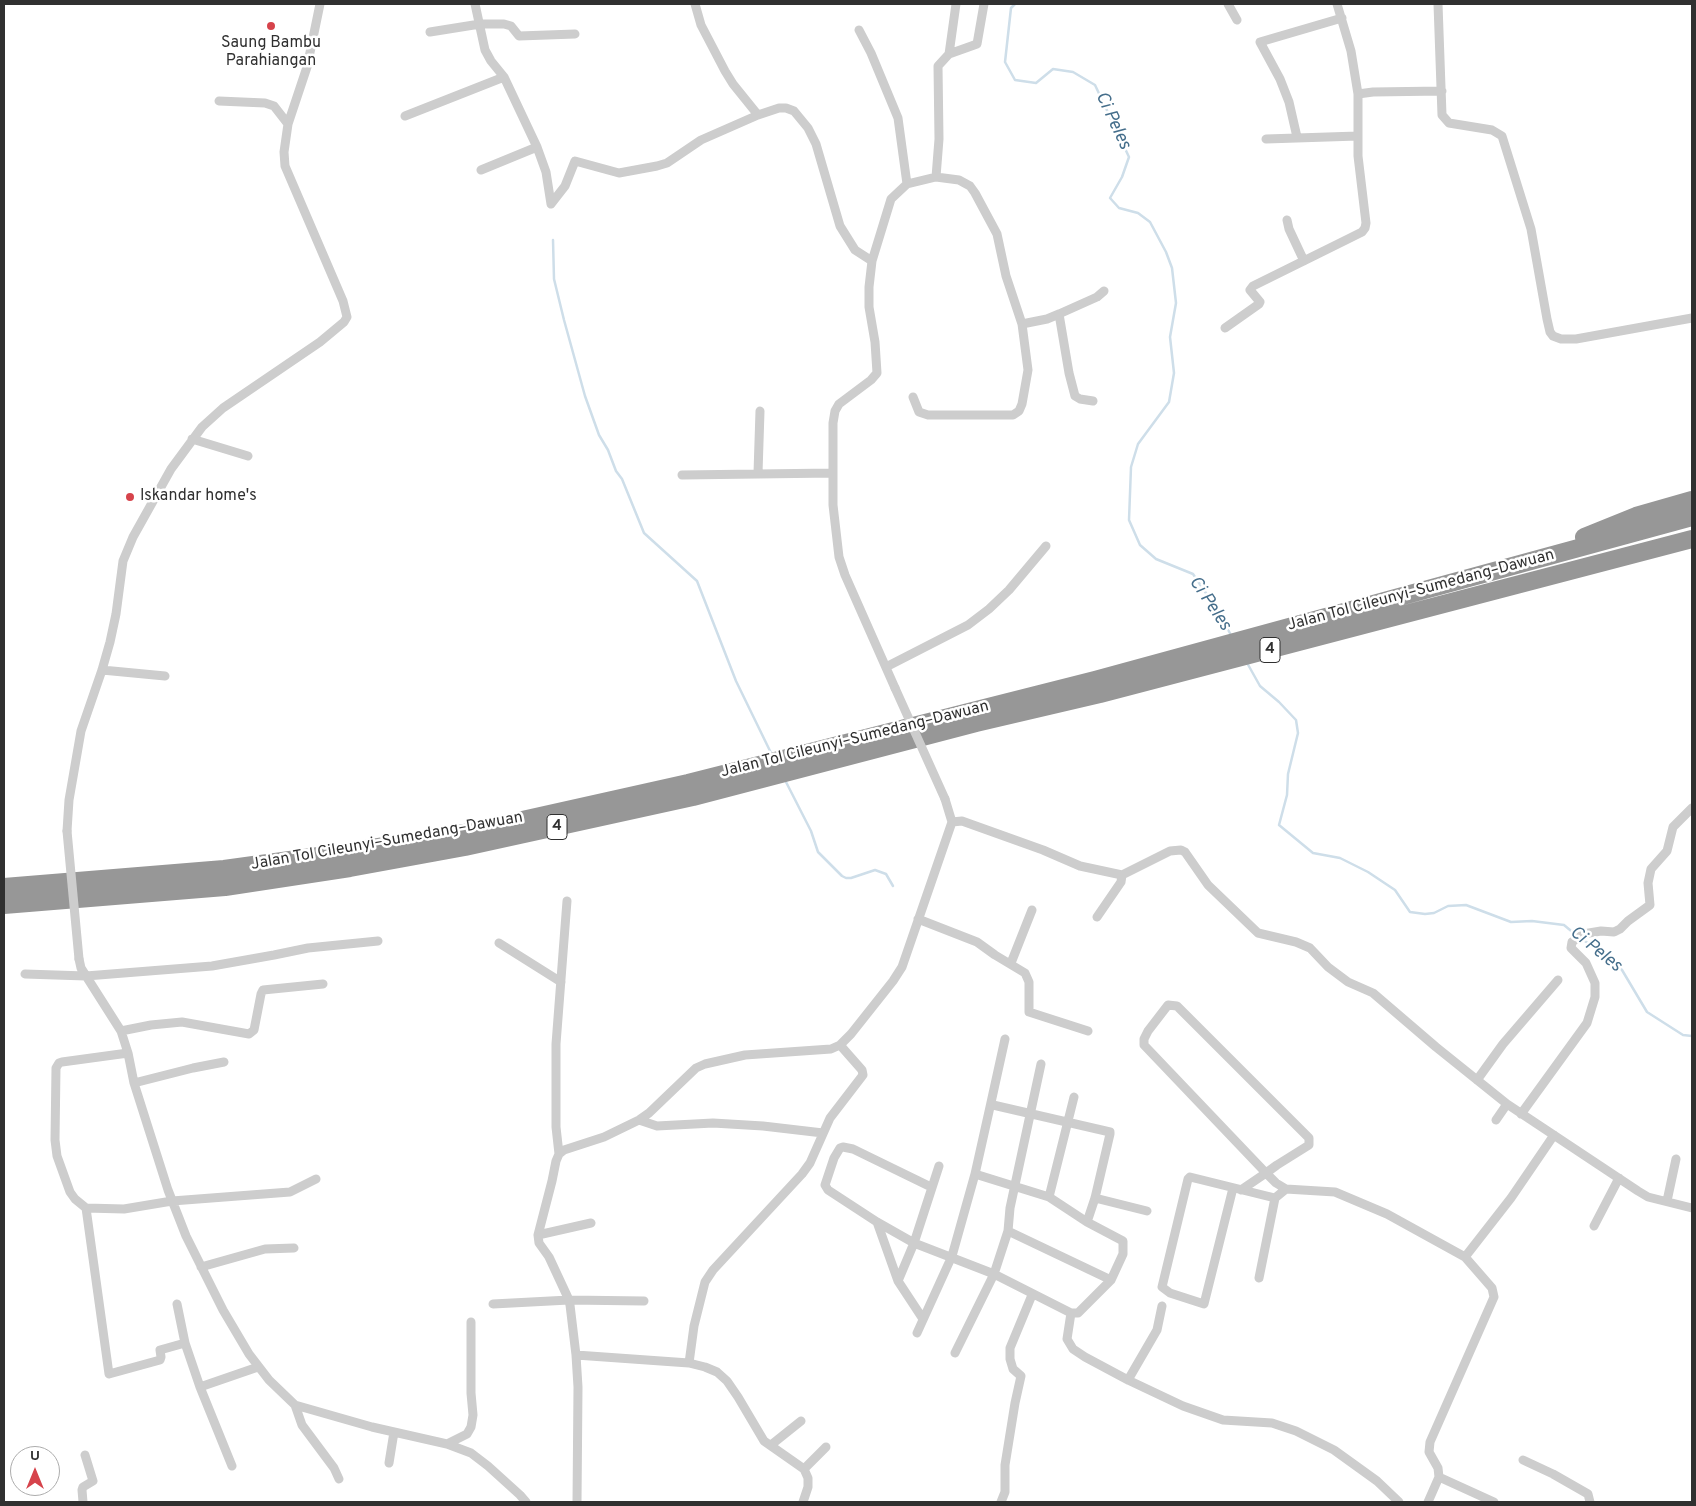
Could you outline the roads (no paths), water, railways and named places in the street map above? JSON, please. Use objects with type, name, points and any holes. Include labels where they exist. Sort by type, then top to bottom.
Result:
[{"type":"highway","points":[[1504,568],[1636,516],[1692,500]]},
{"type":"highway","name":"Jalan Tol Cileunyi–Sumedang–Dawuan","points":[[4,905],[225,887],[350,868],[465,847],[693,797],[976,723],[1433,587],[1692,517]]},
{"type":"highway","name":"Jalan Tol Cileunyi–Sumedang–Dawuan","points":[[4,887],[224,869],[348,852],[464,833],[688,783],[1441,605],[1692,540]]},
{"type":"street","points":[[320,4],[307,67],[288,124],[284,152],[285,166],[343,301],[346,317],[344,322],[320,342],[223,408],[192,439],[171,469],[127,550],[121,574],[116,614],[102,670],[81,731],[69,800],[67,830],[79,959],[86,976],[121,1031],[128,1052],[134,1083],[172,1201],[201,1267],[223,1310],[258,1366],[280,1392],[295,1405],[394,1432],[447,1444],[471,1454],[488,1466],[520,1494],[526,1502]]},
{"type":"street","points":[[475,4],[485,50],[504,77],[537,147],[546,172],[551,204],[565,186],[575,161],[619,173],[657,166],[667,163],[701,140],[758,115],[779,108],[786,108],[794,111],[808,128],[816,144],[840,226],[855,250],[872,261]]},
{"type":"street","points":[[695,4],[701,24],[732,84],[758,115]]},
{"type":"street","points":[[949,54],[956,4]]},
{"type":"street","points":[[936,177],[939,140],[938,66],[949,54],[977,44],[984,4]]},
{"type":"street","points":[[1228,4],[1237,20]]},
{"type":"street","points":[[1225,328],[1259,304],[1260,302],[1251,293],[1250,288],[1362,232],[1365,228],[1358,156],[1358,94],[1351,51],[1337,4]]},
{"type":"street","points":[[1438,4],[1442,115],[1449,123],[1492,130],[1502,136],[1531,229],[1547,319],[1553,336],[1561,339],[1576,338],[1692,318]]},
{"type":"street","points":[[1297,137],[1289,102],[1280,79],[1260,42],[1342,18]]},
{"type":"street","points":[[430,32],[480,24],[507,24],[511,26],[517,35],[522,37],[575,34]]},
{"type":"street","points":[[859,30],[871,53],[898,118],[907,184]]},
{"type":"street","points":[[405,116],[504,77]]},
{"type":"street","points":[[1358,94],[1442,91]]},
{"type":"street","points":[[219,101],[265,103],[274,106],[288,124]]},
{"type":"street","points":[[1266,139],[1358,136]]},
{"type":"street","points":[[481,170],[537,147]]},
{"type":"street","points":[[559,1154],[564,1150],[604,1137],[639,1120],[649,1113],[696,1068],[706,1064],[744,1055],[831,1049],[840,1045],[894,981],[902,967],[952,822],[944,799],[839,557],[832,505],[832,423],[839,404],[871,380],[877,373],[875,342],[869,307],[869,287],[872,261],[891,199],[907,184],[936,177],[959,180],[970,186],[975,193],[997,234],[1006,276],[1022,324],[1028,370],[1022,404],[1016,413],[923,414],[919,412],[913,397]]},
{"type":"street","points":[[1286,220],[1304,261]]},
{"type":"street","points":[[1022,324],[1059,314],[1097,297],[1104,291]]},
{"type":"street","points":[[1059,314],[1075,396],[1080,399],[1093,401]]},
{"type":"street","points":[[758,473],[760,411]]},
{"type":"street","points":[[192,439],[248,456]]},
{"type":"street","points":[[682,475],[833,472]]},
{"type":"street","points":[[886,667],[968,625],[1009,590],[1046,546]]},
{"type":"street","points":[[102,670],[165,676]]},
{"type":"street","points":[[1521,1114],[1587,1023],[1596,997],[1595,983],[1586,963],[1571,948],[1574,941],[1583,934],[1601,931],[1614,932],[1650,905],[1648,883],[1651,869],[1667,851],[1673,827],[1692,808]]},
{"type":"street","points":[[952,822],[962,821],[1043,850],[1080,866],[1122,875],[1170,851],[1181,850],[1185,852],[1208,885],[1258,932],[1296,942],[1310,948],[1328,967],[1348,982],[1373,993],[1477,1080],[1521,1114],[1648,1197],[1692,1208]]},
{"type":"street","points":[[1097,917],[1121,882],[1122,875]]},
{"type":"street","points":[[567,901],[556,1044],[556,1127],[559,1154],[538,1235],[540,1244],[570,1300],[578,1387],[577,1502]]},
{"type":"street","points":[[1011,963],[1032,910]]},
{"type":"street","points":[[918,919],[977,942],[1025,973],[1029,982],[1029,1012],[1088,1031]]},
{"type":"street","points":[[25,974],[86,976],[212,966],[308,948],[378,941]]},
{"type":"street","points":[[499,943],[561,982]]},
{"type":"street","points":[[1477,1080],[1503,1044],[1558,980]]},
{"type":"street","points":[[121,1031],[151,1025],[182,1022],[249,1034],[254,1030],[263,990],[323,984]]},
{"type":"street","points":[[1275,1198],[1237,1189],[1194,1177],[1190,1177],[1162,1287],[1170,1293],[1204,1304],[1237,1189],[1266,1173],[1309,1145],[1309,1138],[1177,1006],[1168,1005],[1148,1031],[1144,1039],[1144,1045],[1266,1173],[1276,1183],[1286,1189],[1335,1192],[1387,1214],[1466,1258],[1492,1288],[1494,1297],[1430,1442],[1428,1452],[1438,1468],[1439,1477],[1428,1502]]},
{"type":"street","points":[[917,1333],[952,1256],[975,1174],[1005,1039]]},
{"type":"street","points":[[688,1363],[694,1326],[705,1282],[713,1270],[802,1174],[810,1163],[830,1118],[863,1073],[840,1045]]},
{"type":"street","points":[[128,1052],[62,1062],[56,1068],[55,1140],[57,1156],[70,1192],[86,1208],[124,1209],[172,1201],[290,1192],[316,1179]]},
{"type":"street","points":[[134,1083],[224,1062]]},
{"type":"street","points":[[955,1353],[994,1274],[1008,1231],[1010,1208],[1041,1064]]},
{"type":"street","points":[[1049,1197],[1074,1097]]},
{"type":"street","points":[[1496,1120],[1507,1104]]},
{"type":"street","points":[[990,1107],[994,1105],[1110,1133],[1095,1198],[1087,1222]]},
{"type":"street","points":[[639,1120],[656,1126],[712,1123],[823,1133]]},
{"type":"street","points":[[1466,1258],[1554,1135]]},
{"type":"street","points":[[931,1187],[848,1147],[840,1148],[825,1182],[826,1188],[877,1222],[914,1243],[952,1256],[994,1274],[1071,1313],[1078,1313],[1111,1280],[1123,1254],[1124,1243],[1122,1240],[1087,1222],[1049,1197],[975,1174]]},
{"type":"street","points":[[1667,1201],[1676,1159]]},
{"type":"street","points":[[898,1281],[914,1243],[939,1166]]},
{"type":"street","points":[[1594,1226],[1619,1178]]},
{"type":"street","points":[[1259,1278],[1275,1198],[1286,1189]]},
{"type":"street","points":[[1095,1198],[1147,1211]]},
{"type":"street","points":[[86,1208],[109,1374],[160,1360],[160,1350],[185,1343]]},
{"type":"street","points":[[877,1222],[898,1281],[923,1319]]},
{"type":"street","points":[[538,1235],[591,1223]]},
{"type":"street","points":[[1008,1231],[1111,1280]]},
{"type":"street","points":[[201,1267],[265,1250],[294,1248]]},
{"type":"street","points":[[1001,1502],[1005,1492],[1005,1465],[1021,1376],[1013,1369],[1010,1360],[1010,1348],[1032,1294]]},
{"type":"street","points":[[493,1304],[570,1300],[644,1301]]},
{"type":"street","points":[[177,1304],[185,1343],[200,1387],[232,1466]]},
{"type":"street","points":[[1128,1380],[1157,1330],[1162,1306]]},
{"type":"street","points":[[1071,1313],[1067,1339],[1073,1349],[1128,1380],[1183,1406],[1223,1420],[1272,1423],[1296,1430],[1334,1450],[1377,1480],[1399,1502]]},
{"type":"street","points":[[447,1444],[467,1434],[471,1427],[473,1415],[471,1322]]},
{"type":"street","points":[[576,1355],[688,1363],[706,1367],[717,1372],[727,1381],[742,1402],[761,1437],[804,1469],[808,1478],[808,1487],[803,1502]]},
{"type":"street","points":[[200,1387],[258,1366]]},
{"type":"street","points":[[295,1405],[302,1425],[334,1468],[339,1479]]},
{"type":"street","points":[[771,1445],[801,1421]]},
{"type":"street","points":[[389,1463],[394,1432]]},
{"type":"street","points":[[804,1469],[826,1447]]},
{"type":"street","points":[[83,1502],[82,1490],[93,1481],[85,1454]]},
{"type":"street","points":[[1522,1460],[1554,1474],[1588,1494],[1590,1502]]},
{"type":"street","points":[[1439,1477],[1494,1502]]},
{"type":"waterway","name":"Ci Peles","points":[[1015,4],[1011,8],[1005,62],[1015,80],[1036,83],[1053,69],[1073,72],[1095,85],[1129,157],[1122,177],[1110,198],[1119,208],[1138,213],[1150,222],[1172,268],[1176,303],[1170,337],[1174,373],[1169,402],[1138,444],[1131,467],[1129,520],[1140,545],[1156,559],[1193,574],[1231,635]]},
{"type":"waterway","points":[[553,240],[554,279],[585,396],[599,435],[608,450],[616,471],[622,479],[644,533],[697,581],[736,681],[772,755]]},
{"type":"waterway","name":"Ci Peles","points":[[1246,661],[1260,686],[1296,720],[1298,733],[1288,774],[1287,795],[1279,825],[1313,853],[1340,858],[1368,872],[1395,890],[1410,912],[1434,913],[1448,906],[1466,905],[1511,922],[1532,921],[1564,925],[1576,935]]},
{"type":"waterway","points":[[785,780],[811,831],[818,852],[842,876],[851,878],[875,870],[886,874],[893,886]]},
{"type":"waterway","name":"Ci Peles","points":[[1580,938],[1605,954],[1622,970],[1647,1012],[1683,1035],[1692,1036]]},
{"type":"place","name":"Saung Bambu Parahiangan","points":[[271,26]]},
{"type":"place","name":"Iskandar home's","points":[[130,497]]}]
